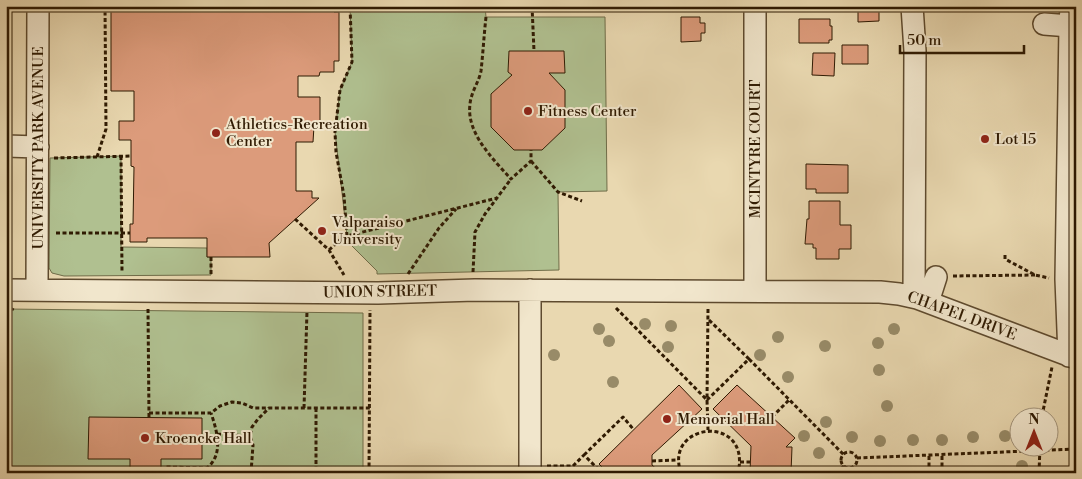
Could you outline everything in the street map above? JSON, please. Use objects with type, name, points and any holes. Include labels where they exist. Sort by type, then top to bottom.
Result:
[{"type":"street","name":"UNIVERSITY PARK AVENUE","points":[[37,290],[44,152],[38,6]]},
{"type":"street","name":"MCINTYRE COURT","points":[[755,6],[755,291]]},
{"type":"street","points":[[912,6],[915,50],[921,300]]},
{"type":"street","points":[[1044,24],[1072,20],[1066,360]]},
{"type":"street","points":[[6,146],[44,152]]},
{"type":"street","points":[[921,300],[936,277]]},
{"type":"street","name":"UNION STREET","points":[[11,296],[37,290],[378,293],[475,290],[755,291]]},
{"type":"street","points":[[530,290],[538,470]]},
{"type":"street","name":"CHAPEL DRIVE","points":[[755,291],[880,292],[899,294],[921,300],[1066,360]]},
{"type":"path","points":[[97,157],[106,129],[105,6]]},
{"type":"path","points":[[347,236],[344,196],[336,152],[335,132],[340,90],[352,62],[350,6]]},
{"type":"path","points":[[532,6],[534,51]]},
{"type":"path","points":[[486,17],[480,73],[470,103],[470,116],[477,136],[491,157],[511,179]]},
{"type":"path","points":[[531,150],[531,161],[558,192],[582,201]]},
{"type":"path","points":[[44,152],[97,157],[131,156]]},
{"type":"path","points":[[120,156],[122,276]]},
{"type":"path","points":[[475,290],[473,278],[475,232],[485,214],[511,179],[531,161]]},
{"type":"path","points":[[329,250],[343,237],[497,198]]},
{"type":"path","points":[[405,278],[439,228],[456,208]]},
{"type":"path","points":[[296,219],[329,250],[346,278]]},
{"type":"path","points":[[49,233],[130,233]]},
{"type":"path","points":[[1005,255],[1005,259],[1035,275],[1054,279]]},
{"type":"path","points":[[211,257],[211,275]]},
{"type":"path","points":[[6,322],[11,296]]},
{"type":"path","points":[[148,305],[148,418]]},
{"type":"path","points":[[304,408],[307,305]]},
{"type":"path","points":[[623,306],[614,306],[707,400]]},
{"type":"path","points":[[708,306],[708,430]]},
{"type":"path","points":[[369,473],[370,307]]},
{"type":"path","points":[[708,319],[844,455]]},
{"type":"path","points":[[6,334],[9,358],[6,371]]},
{"type":"path","points":[[707,400],[749,359]]},
{"type":"path","points":[[1046,406],[1066,360]]},
{"type":"path","points":[[772,417],[790,400]]},
{"type":"path","points":[[148,413],[211,413],[220,406],[232,402],[242,402],[252,408],[370,408]]},
{"type":"path","points":[[251,473],[253,445],[250,436],[252,427],[258,418],[269,408]]},
{"type":"path","points":[[316,408],[316,473]]},
{"type":"path","points":[[166,473],[166,466],[207,468],[214,462],[217,453],[217,434],[211,413]]},
{"type":"path","points":[[538,470],[574,466],[623,417],[634,430]]},
{"type":"path","points":[[681,473],[678,460],[684,443],[699,432],[708,430],[727,436],[734,443],[739,452],[738,473]]},
{"type":"path","points":[[217,434],[250,436]]},
{"type":"path","points":[[1060,449],[1076,449]]},
{"type":"path","points":[[857,458],[1010,450]]},
{"type":"path","points":[[849,452],[853,453],[857,458],[854,467],[850,468],[844,466],[841,460],[849,452]]},
{"type":"path","points":[[942,454],[942,473]]},
{"type":"path","points":[[584,455],[602,473]]},
{"type":"path","points":[[929,455],[929,473]]},
{"type":"path","points":[[1039,473],[1040,456]]},
{"type":"path","points":[[652,461],[678,460]]},
{"type":"path","points":[[740,462],[750,462]]},
{"type":"path","points":[[837,473],[844,466]]},
{"type":"path","points":[[207,468],[210,473]]},
{"type":"green space","points":[[350,6],[485,6],[486,17],[605,17],[607,191],[558,192],[559,270],[377,274],[377,271],[343,237],[347,236],[335,132],[340,90],[352,62]]},
{"type":"green space","points":[[121,156],[121,247],[207,248],[207,257],[211,257],[211,275],[64,276],[52,273],[49,268],[50,158]]},
{"type":"green space","points":[[6,309],[363,313],[363,473],[6,473]]},
{"type":"building","name":"Athletics-Recreation Center","points":[[111,6],[334,6],[334,12],[339,12],[339,61],[334,61],[334,72],[320,72],[319,76],[298,76],[298,97],[320,97],[320,126],[314,126],[313,142],[296,142],[296,191],[312,191],[312,198],[319,198],[269,243],[270,257],[207,257],[207,238],[147,238],[147,242],[130,242],[130,224],[133,224],[134,167],[131,166],[131,140],[119,140],[119,121],[134,121],[134,91],[111,91]]},
{"type":"building","points":[[858,9],[879,9],[879,21],[858,22]]},
{"type":"building","points":[[681,17],[700,17],[700,23],[705,23],[705,33],[701,33],[701,41],[681,42]]},
{"type":"building","points":[[799,19],[830,19],[832,40],[829,40],[829,43],[799,43]]},
{"type":"building","points":[[842,45],[868,45],[868,64],[842,64]]},
{"type":"building","name":"Fitness Center","points":[[509,51],[564,51],[565,73],[549,73],[565,90],[565,128],[542,150],[514,150],[491,127],[491,94],[512,75],[508,72]]},
{"type":"building","points":[[813,53],[835,53],[834,76],[812,75]]},
{"type":"building","points":[[806,164],[848,165],[848,193],[816,193],[816,189],[806,189]]},
{"type":"building","points":[[809,201],[840,201],[840,225],[851,225],[851,249],[839,249],[839,259],[816,259],[816,248],[813,248],[813,244],[805,244],[807,219],[809,219]]},
{"type":"building","name":"Memorial Hall","points":[[679,385],[702,409],[652,455],[652,465],[661,473],[608,473],[599,464]]},
{"type":"building","points":[[737,385],[795,438],[786,447],[792,447],[791,473],[750,473],[751,446],[713,409]]},
{"type":"building","name":"Kroencke Hall","points":[[89,417],[202,418],[202,459],[161,459],[161,473],[130,473],[130,459],[88,459]]},
{"type":"place","name":"Fitness Center","points":[[528,111]]},
{"type":"place","name":"Athletics-Recreation Center","points":[[216,133]]},
{"type":"place","name":"Lot 15","points":[[985,139]]},
{"type":"place","name":"Valparaiso University","points":[[322,231]]},
{"type":"place","name":"Memorial Hall","points":[[667,419]]},
{"type":"place","name":"Kroencke Hall","points":[[145,438]]}]
